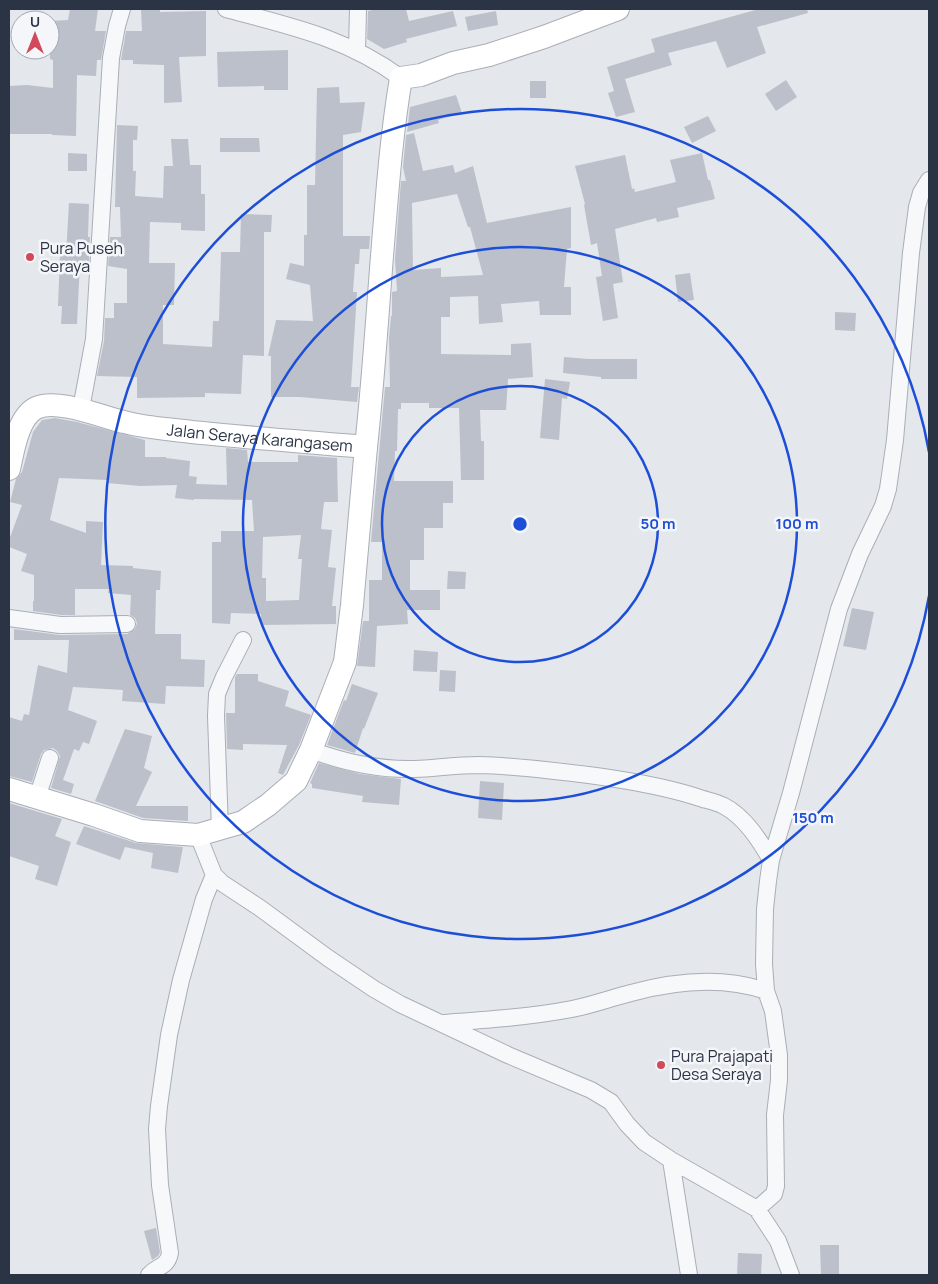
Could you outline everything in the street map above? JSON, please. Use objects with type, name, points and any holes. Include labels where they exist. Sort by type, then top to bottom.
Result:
[{"type":"street","points":[[81,409],[94,339],[111,58],[122,9]]},
{"type":"street","points":[[226,9],[304,30],[342,43],[383,64],[401,78],[498,52],[618,9]]},
{"type":"street","points":[[358,9],[358,50]]},
{"type":"street","name":"Jalan Seraya Karangasem","points":[[9,469],[19,431],[26,416],[36,408],[52,405],[81,409],[112,420],[141,426],[237,437],[366,447],[386,197],[401,78]]},
{"type":"street","points":[[757,1209],[774,1194],[776,1186],[775,1115],[779,1080],[779,1055],[773,1011],[766,991],[764,934],[771,860],[794,783],[839,609],[860,554],[883,506],[888,489],[895,440],[911,253],[917,208],[929,180]]},
{"type":"street","points":[[9,788],[140,831],[198,836],[243,822],[296,781],[311,750],[345,662],[366,447]]},
{"type":"street","points":[[9,618],[60,625],[127,624]]},
{"type":"street","points":[[220,830],[216,716],[218,694],[224,677],[243,640]]},
{"type":"street","points":[[311,750],[338,760],[385,768],[414,769],[479,765],[529,767],[636,782],[685,792],[724,806],[738,816],[762,845],[771,860]]},
{"type":"street","points":[[37,798],[50,758]]},
{"type":"street","points":[[198,836],[214,875],[222,883],[374,989],[400,1004],[542,1070],[591,1090],[611,1102],[644,1142],[671,1160],[757,1209],[778,1241],[786,1274]]},
{"type":"street","points":[[149,1275],[166,1263],[170,1253],[160,1185],[157,1129],[169,1036],[181,980],[204,899],[214,875]]},
{"type":"street","points":[[443,1023],[552,1012],[680,982],[732,983],[749,985],[766,991]]},
{"type":"street","points":[[671,1160],[689,1275]]},
{"type":"building","points":[[70,9],[98,9],[95,31],[106,31],[101,60],[97,60],[96,76],[77,75],[76,136],[9,134],[9,86],[27,85],[53,88],[53,60],[60,60],[60,20],[68,20]]},
{"type":"building","points":[[141,9],[160,9],[160,12],[206,11],[206,56],[179,57],[182,102],[164,103],[164,65],[133,64],[133,60],[121,60],[126,31],[142,31]]},
{"type":"building","points":[[377,9],[406,9],[409,21],[453,11],[457,26],[406,39],[407,42],[384,49],[367,39],[368,11]]},
{"type":"building","points":[[759,9],[807,9],[808,13],[757,27],[766,53],[727,68],[716,41],[668,53],[672,65],[625,79],[635,112],[616,117],[608,93],[614,91],[607,67],[655,52],[651,39]]},
{"type":"building","points":[[496,11],[498,25],[468,31],[465,17]]},
{"type":"building","points":[[288,50],[288,90],[264,90],[264,86],[218,87],[217,52]]},
{"type":"building","points":[[786,80],[797,97],[776,111],[765,94]]},
{"type":"building","points":[[530,81],[546,81],[546,98],[530,98]]},
{"type":"building","points":[[339,87],[340,103],[365,102],[361,132],[343,135],[343,236],[370,236],[369,249],[360,249],[359,264],[355,264],[353,292],[357,292],[351,387],[359,387],[357,402],[300,397],[271,397],[271,356],[268,356],[276,320],[313,321],[310,285],[286,279],[290,263],[304,266],[304,235],[307,235],[307,185],[315,185],[317,88]]},
{"type":"building","points":[[456,95],[462,113],[438,120],[439,123],[407,132],[410,107]]},
{"type":"building","points":[[708,116],[716,131],[692,143],[684,127]]},
{"type":"building","points":[[117,125],[138,126],[137,140],[133,140],[133,171],[136,171],[135,196],[163,198],[164,166],[173,166],[171,139],[188,139],[190,165],[201,165],[201,194],[205,194],[205,231],[181,230],[181,223],[150,222],[149,263],[175,263],[174,305],[163,305],[163,344],[212,347],[213,321],[219,321],[221,252],[240,252],[241,214],[272,215],[271,232],[264,232],[264,356],[243,355],[241,394],[205,393],[205,397],[137,398],[137,377],[97,376],[104,341],[105,318],[114,318],[114,303],[127,303],[127,269],[108,266],[110,237],[121,237],[120,207],[115,207]]},
{"type":"building","points":[[414,133],[423,171],[453,165],[455,173],[473,166],[487,223],[571,207],[571,248],[567,249],[564,287],[571,287],[571,315],[540,315],[539,301],[501,304],[503,322],[479,324],[478,296],[450,297],[450,317],[441,317],[441,354],[511,355],[511,344],[531,343],[533,377],[508,379],[506,410],[480,410],[481,441],[484,441],[484,480],[461,480],[459,408],[429,408],[429,403],[401,403],[401,409],[398,409],[394,481],[453,481],[453,503],[443,503],[443,528],[424,528],[424,560],[410,560],[410,590],[440,590],[440,610],[407,610],[408,624],[377,626],[375,667],[357,666],[363,621],[369,621],[369,580],[382,580],[382,542],[371,542],[385,387],[390,387],[389,338],[392,316],[392,292],[397,291],[395,259],[401,181],[406,181],[403,167],[406,135]],"holes":[[[457,194],[468,227],[470,227],[483,275],[441,277],[441,268],[413,270],[412,203]]]},
{"type":"building","points":[[220,138],[259,138],[260,152],[220,152]]},
{"type":"building","points":[[68,153],[87,154],[87,171],[68,171]]},
{"type":"building","points":[[702,153],[708,180],[710,180],[715,199],[677,208],[679,217],[657,222],[656,218],[615,229],[623,282],[613,284],[618,318],[603,321],[596,277],[602,276],[597,243],[591,245],[585,204],[575,166],[625,155],[632,189],[634,188],[635,192],[676,182],[670,160]]},
{"type":"building","points":[[69,203],[89,204],[89,263],[80,261],[77,324],[61,324],[62,306],[58,306],[60,255],[66,255]]},
{"type":"building","points":[[690,273],[694,300],[678,302],[675,275]]},
{"type":"building","points":[[835,312],[856,313],[855,331],[835,330]]},
{"type":"building","points":[[564,357],[637,359],[637,379],[601,379],[601,377],[563,373]]},
{"type":"building","points":[[545,379],[570,382],[567,399],[562,398],[559,440],[540,438]]},
{"type":"building","points":[[55,418],[77,422],[145,440],[145,457],[166,457],[190,461],[189,476],[197,477],[196,484],[227,485],[226,448],[247,450],[248,462],[298,462],[298,455],[337,458],[338,502],[324,502],[321,529],[332,530],[328,567],[336,568],[332,606],[336,606],[336,624],[261,625],[261,614],[231,613],[230,624],[212,623],[212,542],[221,542],[221,531],[254,531],[252,500],[194,500],[175,498],[177,485],[140,486],[107,483],[108,480],[59,478],[50,520],[86,533],[86,521],[103,522],[101,565],[133,566],[133,568],[161,571],[160,590],[156,590],[155,634],[181,634],[181,659],[205,660],[204,687],[166,686],[165,704],[122,701],[123,690],[73,687],[68,710],[97,721],[89,744],[83,742],[79,751],[74,749],[63,780],[74,784],[71,794],[51,788],[60,756],[53,748],[44,750],[41,754],[32,782],[9,776],[9,717],[22,721],[24,714],[29,715],[38,665],[67,673],[69,640],[14,640],[14,629],[60,635],[127,634],[135,629],[137,623],[135,618],[130,615],[131,595],[108,593],[109,589],[75,589],[75,615],[33,611],[34,575],[21,571],[27,554],[9,547],[9,540],[22,505],[10,502],[16,479],[22,472],[33,432],[42,420]],"holes":[[[301,535],[298,559],[302,559],[299,600],[266,601],[266,578],[262,578],[263,537]]]},
{"type":"building","points":[[448,571],[466,572],[465,589],[447,589]]},
{"type":"building","points":[[852,608],[874,612],[866,650],[843,646]]},
{"type":"building","points":[[414,650],[438,652],[437,672],[413,671]]},
{"type":"building","points":[[440,670],[456,671],[455,692],[439,691]]},
{"type":"building","points":[[237,674],[258,674],[258,681],[289,691],[285,706],[311,715],[299,745],[283,775],[278,773],[287,745],[243,744],[243,750],[227,749],[226,713],[235,713],[235,677]]},
{"type":"building","points":[[352,684],[378,693],[355,753],[327,745]]},
{"type":"building","points":[[125,729],[152,736],[144,768],[152,772],[136,806],[188,806],[188,821],[143,818],[95,801]]},
{"type":"building","points":[[319,763],[360,774],[401,779],[399,805],[362,802],[363,796],[312,788],[310,783]]},
{"type":"building","points":[[480,781],[504,783],[502,820],[478,818]]},
{"type":"building","points":[[9,803],[62,819],[55,836],[71,842],[57,886],[35,879],[39,866],[9,856]]},
{"type":"building","points":[[84,826],[136,843],[183,847],[178,873],[151,868],[153,853],[125,847],[120,860],[76,844]]},
{"type":"building","points":[[156,1228],[160,1252],[152,1260],[144,1231]]},
{"type":"building","points":[[820,1245],[839,1245],[839,1275],[821,1275]]},
{"type":"building","points":[[738,1253],[762,1254],[761,1275],[737,1275]]},
{"type":"place","name":"Pura Puseh Seraya","points":[[30,257]]},
{"type":"place","name":"Pura Prajapati Desa Seraya","points":[[661,1065]]}]
